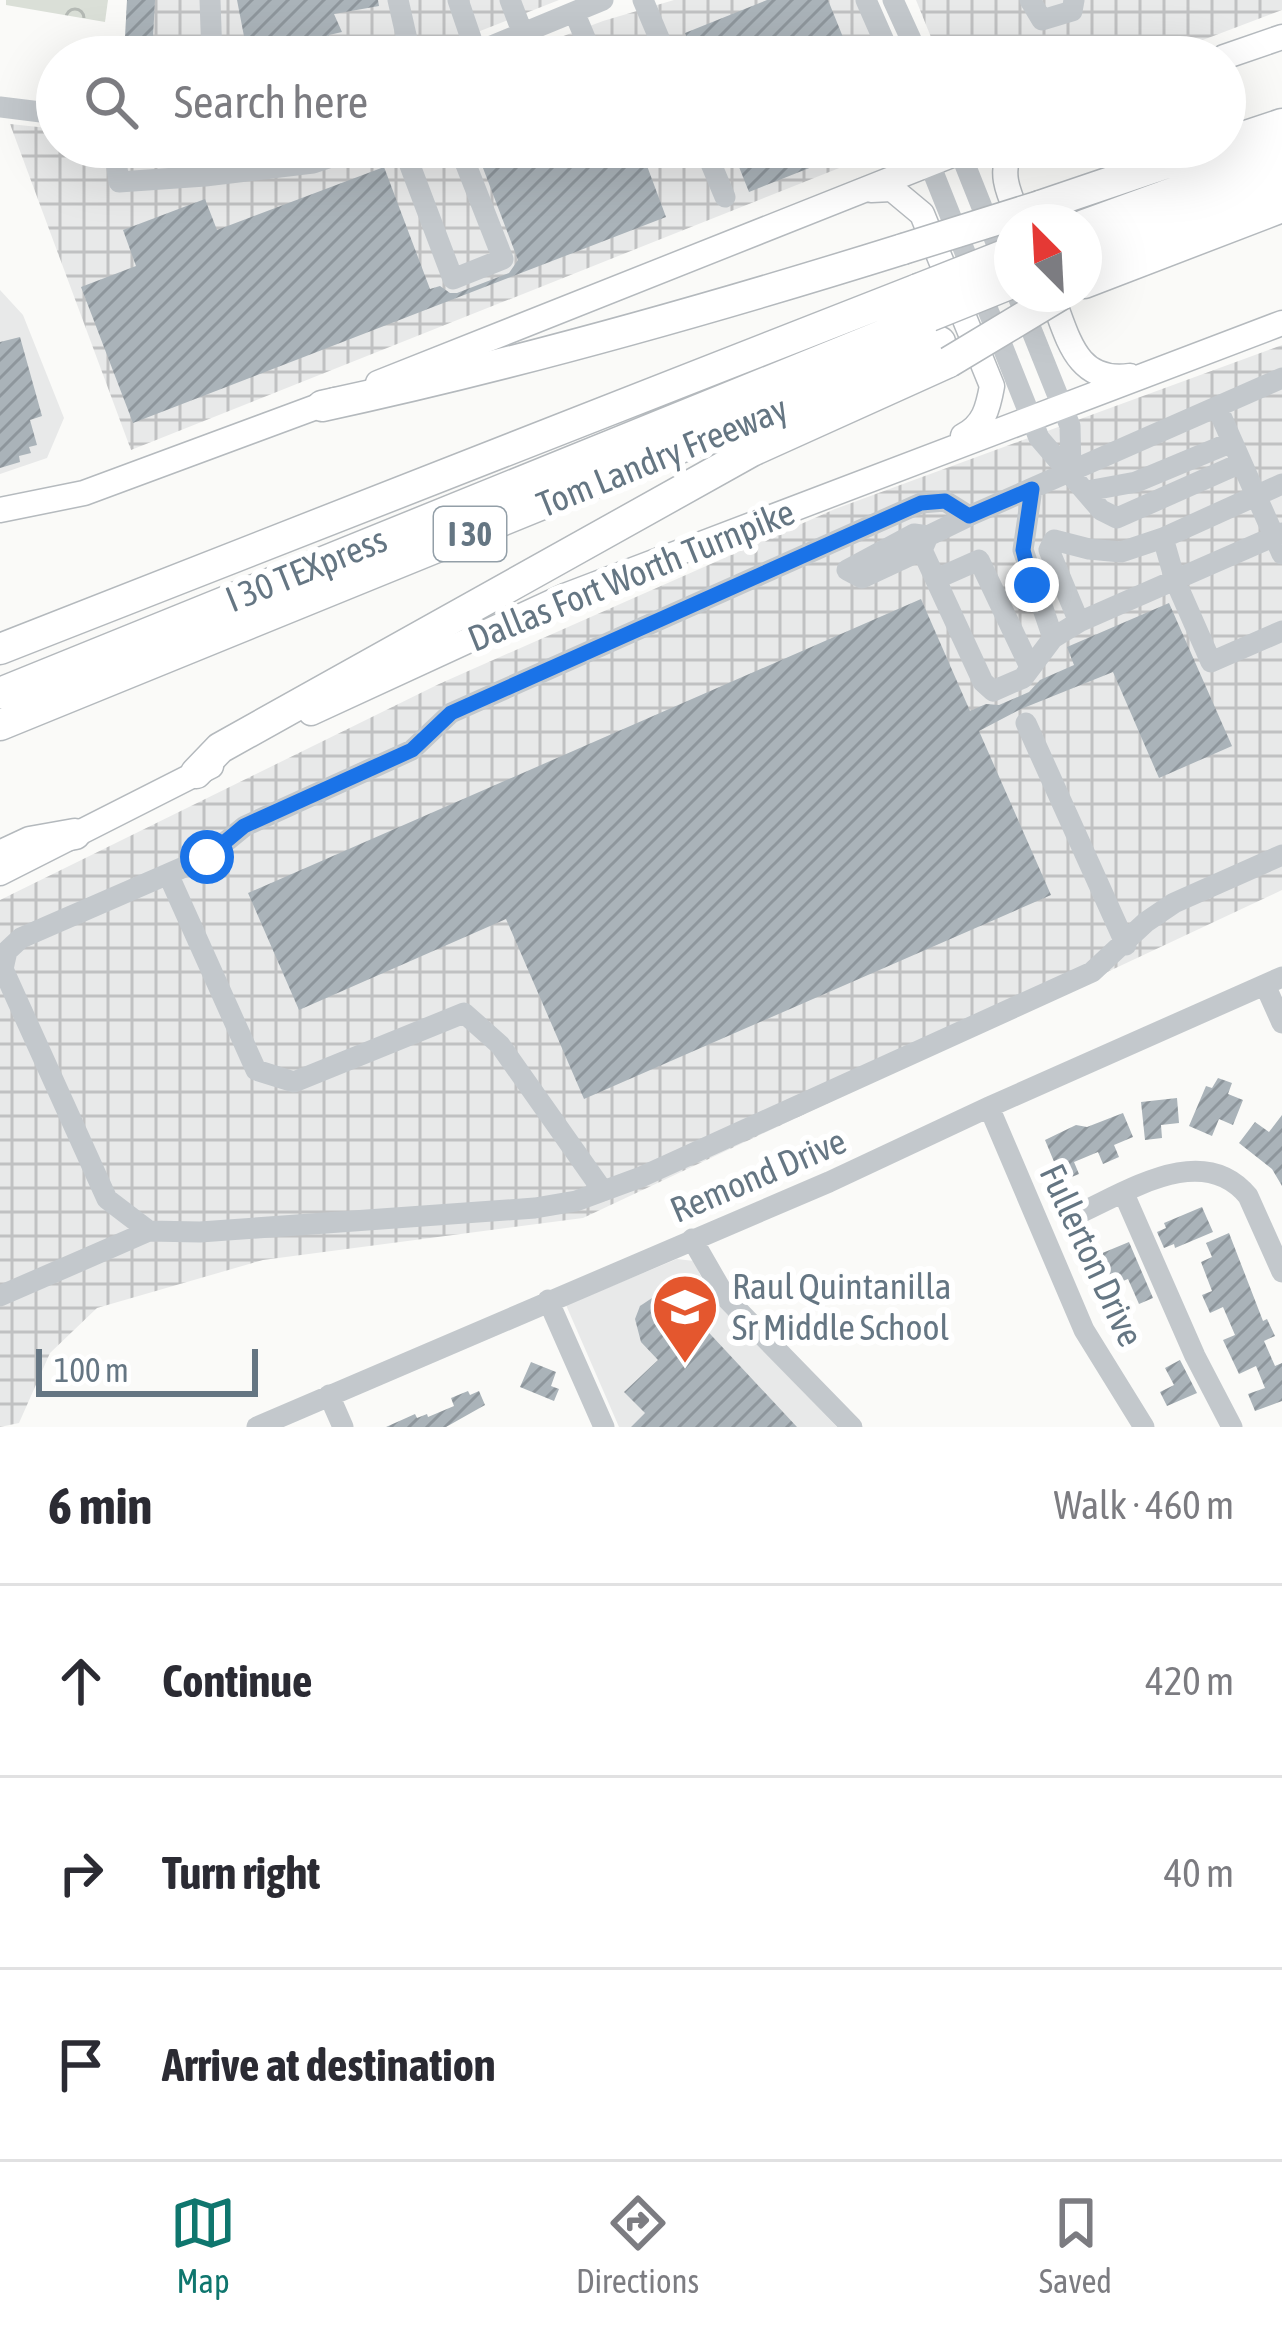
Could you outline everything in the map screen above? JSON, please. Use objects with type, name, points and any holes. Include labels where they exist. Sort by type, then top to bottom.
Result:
[{"type":"highway","points":[[1246,136],[1282,124]]},
{"type":"highway","points":[[1246,166],[1282,153]]},
{"type":"highway","points":[[1057,204],[1156,168]]},
{"type":"highway","points":[[1102,218],[1241,168]]},
{"type":"highway","points":[[1102,247],[1282,177]]},
{"type":"highway","points":[[1102,276],[1282,207]]},
{"type":"highway","points":[[322,406],[712,308],[994,224]]},
{"type":"highway","name":"Tom Landry Freeway","points":[[0,725],[934,327],[994,269]]},
{"type":"highway","name":"I 30 TEXpress","points":[[0,693],[934,327],[994,292]]},
{"type":"highway","name":"Tom Landry Freeway","points":[[0,650],[934,327],[994,311]]},
{"type":"highway","points":[[196,773],[220,748],[724,466],[934,327]]},
{"type":"highway","points":[[0,856],[30,842],[75,834]]},
{"type":"main road","points":[[1246,49],[1282,37]]},
{"type":"main road","points":[[0,510],[84,493],[322,406],[859,190],[901,168]]},
{"type":"main road","points":[[1004,168],[1005,184],[1022,204]]},
{"type":"main road","points":[[859,190],[892,189],[922,214],[992,386],[987,412],[972,431],[935,452]]},
{"type":"main road","points":[[1062,312],[1076,354],[1088,371],[1112,379],[1158,372]]},
{"type":"main road","name":"Dallas Fort Worth Turnpike","points":[[0,873],[329,703],[567,595],[1282,322]]},
{"type":"street","points":[[210,0],[211,36]]},
{"type":"street","points":[[398,0],[406,36]]},
{"type":"street","points":[[458,0],[467,36]]},
{"type":"street","points":[[510,0],[523,34]]},
{"type":"street","points":[[518,36],[588,8],[642,0],[658,36]]},
{"type":"street","points":[[866,0],[882,36]]},
{"type":"street","points":[[893,0],[909,36]]},
{"type":"street","points":[[1030,0],[1042,20],[1072,11],[1074,0]]},
{"type":"street","points":[[0,106],[36,111]]},
{"type":"street","points":[[117,168],[119,182],[272,168]]},
{"type":"street","points":[[203,168],[205,176]]},
{"type":"street","points":[[411,168],[453,279],[503,259],[467,168]]},
{"type":"street","points":[[713,168],[725,197]]},
{"type":"street","points":[[931,168],[1039,438],[1101,510],[1117,518],[1237,452]]},
{"type":"street","points":[[970,168],[994,233]]},
{"type":"street","points":[[1024,312],[1070,426],[1071,472]]},
{"type":"street","points":[[925,543],[962,511],[1032,489],[1282,378]]},
{"type":"street","points":[[819,549],[829,568],[847,570],[914,534],[925,543],[936,579],[983,682],[993,691],[1023,678],[1053,638],[1079,622],[1279,541],[1217,407]]},
{"type":"street","points":[[1087,491],[1136,482],[1237,452]]},
{"type":"street","points":[[1079,622],[1049,550],[1054,540],[1121,552],[1282,484]]},
{"type":"street","points":[[1032,489],[1023,550],[1053,638]]},
{"type":"street","points":[[149,1231],[107,1199],[3,969],[1,957],[21,938],[207,857],[244,826],[412,750],[451,713],[921,503],[945,501],[962,511]]},
{"type":"street","points":[[1163,538],[1174,580],[1211,662],[1282,631]]},
{"type":"street","points":[[936,579],[979,560],[1029,665]]},
{"type":"street","points":[[1026,722],[1126,945]]},
{"type":"street","points":[[0,1296],[149,1231],[200,1232],[535,1208],[576,1201],[1092,972],[1174,903],[1282,855]]},
{"type":"street","points":[[168,874],[256,1070],[295,1082],[464,1013],[500,1045],[603,1191]]},
{"type":"street","points":[[1274,981],[1282,1023]]},
{"type":"street","name":"Remond Drive","points":[[257,1427],[830,1182],[989,1106],[1274,981]]},
{"type":"street","name":"Fullerton Drive","points":[[989,1106],[1084,1330],[1144,1427]]},
{"type":"street","points":[[1071,1217],[1183,1170],[1226,1176],[1248,1196],[1282,1272]]},
{"type":"street","points":[[1124,1194],[1175,1315],[1232,1427]]},
{"type":"street","points":[[692,1239],[726,1298],[852,1427]]},
{"type":"street","points":[[548,1300],[604,1427]]},
{"type":"street","points":[[328,1395],[343,1427]]},
{"type":"shaded area","points":[[127,0],[559,0],[467,36],[125,36]]},
{"type":"shaded area","points":[[674,0],[858,0],[873,36],[563,36]]},
{"type":"shaded area","points":[[916,0],[1282,0],[1282,10],[1213,36],[931,36]]},
{"type":"shaded area","points":[[10,124],[36,127],[36,168],[839,168],[131,450]]},
{"type":"shaded area","points":[[0,290],[23,315],[64,418],[47,458],[0,474]]},
{"type":"shaded area","points":[[1282,345],[1282,890],[583,1218],[263,1260],[97,1308],[50,1353],[19,1423],[0,1427],[0,900],[439,684],[835,509]]},
{"type":"shaded area","name":"Raul Quintanilla Sr Middle School","points":[[677,1259],[694,1261],[708,1293],[837,1427],[619,1427],[566,1305]]},
{"type":"green space","points":[[6,0],[108,0],[105,22],[6,5]]},
{"type":"building","points":[[127,0],[155,0],[153,36],[125,36]]},
{"type":"building","points":[[237,0],[378,0],[379,6],[334,14],[342,32],[329,36],[244,36]]},
{"type":"building","points":[[767,0],[828,0],[843,36],[686,36]]},
{"type":"building","points":[[381,168],[430,289],[440,286],[457,293],[509,273],[518,260],[483,168],[648,168],[666,217],[133,423],[81,287],[136,266],[123,230],[205,199],[217,230]]},
{"type":"building","points":[[739,168],[810,168],[749,192]]},
{"type":"building","points":[[20,337],[42,416],[30,420],[37,445],[29,447],[31,453],[0,468],[0,342]]},
{"type":"building","points":[[921,599],[970,711],[1029,692],[1040,680],[1074,665],[1067,647],[1169,603],[1232,746],[1159,778],[1113,672],[979,731],[1051,895],[584,1099],[506,919],[299,1010],[248,893]]},
{"type":"building","points":[[1218,1078],[1232,1083],[1228,1094],[1243,1100],[1233,1125],[1219,1119],[1212,1136],[1189,1126],[1206,1086],[1212,1088]]},
{"type":"building","points":[[1177,1098],[1179,1123],[1161,1125],[1162,1138],[1145,1140],[1141,1102]]},
{"type":"building","points":[[1123,1113],[1133,1137],[1114,1145],[1119,1157],[1103,1164],[1098,1152],[1074,1162],[1079,1174],[1062,1181],[1045,1140],[1076,1125],[1087,1127]]},
{"type":"building","points":[[1282,1115],[1282,1186],[1272,1169],[1239,1143],[1255,1122],[1269,1132]]},
{"type":"building","points":[[1202,1207],[1213,1232],[1164,1248],[1157,1232],[1166,1228],[1164,1223]]},
{"type":"building","points":[[1229,1233],[1263,1321],[1267,1319],[1275,1336],[1264,1341],[1275,1366],[1282,1363],[1282,1401],[1255,1411],[1248,1394],[1265,1388],[1256,1366],[1239,1374],[1223,1340],[1235,1335],[1223,1307],[1210,1313],[1202,1295],[1212,1291],[1201,1262],[1212,1257],[1206,1243]]},
{"type":"building","points":[[1129,1242],[1153,1298],[1139,1304],[1128,1279],[1118,1283],[1115,1276],[1111,1278],[1100,1254]]},
{"type":"building","points":[[661,1292],[692,1303],[695,1299],[707,1312],[698,1321],[797,1427],[631,1427],[645,1413],[624,1392],[658,1360],[641,1342],[635,1319],[640,1306]]},
{"type":"building","points":[[1180,1360],[1197,1393],[1167,1406],[1160,1392],[1174,1385],[1165,1368]]},
{"type":"building","points":[[531,1362],[556,1372],[551,1386],[559,1389],[554,1401],[520,1387]]},
{"type":"building","points":[[468,1391],[470,1395],[479,1391],[485,1405],[446,1427],[386,1427],[415,1414],[428,1417],[454,1406],[451,1398]]},
{"type":"place","name":"Raul Quintanilla Sr Middle School","points":[[685,1366]]},
{"type":"route","points":[[207,857],[244,826],[412,750],[451,713],[921,503],[945,501],[969,516],[1032,489],[1023,550],[1032,585]]}]
